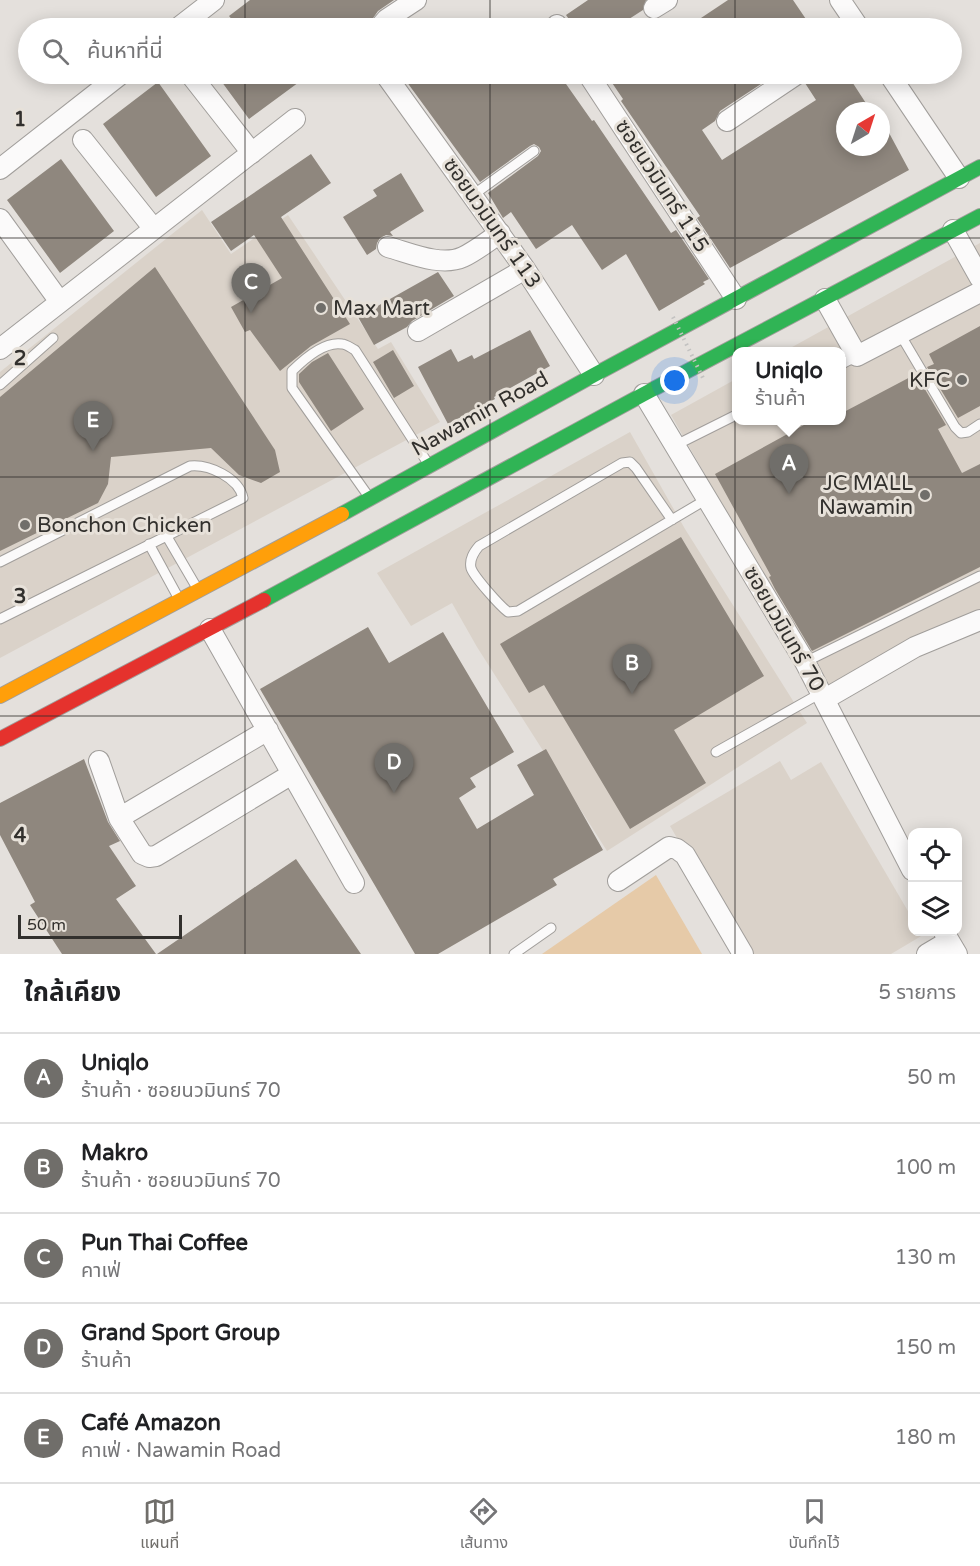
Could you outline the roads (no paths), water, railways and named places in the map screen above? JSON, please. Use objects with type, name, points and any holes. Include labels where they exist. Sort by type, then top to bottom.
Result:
[{"type":"main road","name":"Nawamin Road","points":[[0,696],[370,499],[594,375],[980,167]]},
{"type":"main road","points":[[734,347],[980,216]]},
{"type":"main road","points":[[0,738],[210,629],[732,348]]},
{"type":"street","points":[[191,18],[214,0]]},
{"type":"street","points":[[390,18],[416,0]]},
{"type":"street","points":[[840,0],[852,18]]},
{"type":"street","points":[[0,170],[108,84]]},
{"type":"street","points":[[198,84],[252,153]]},
{"type":"street","name":"ซอยนวมินทร์ 113","points":[[392,84],[525,269],[594,375]]},
{"type":"street","name":"ซอยนวมินทร์ 115","points":[[595,84],[736,299]]},
{"type":"street","points":[[727,121],[783,84]]},
{"type":"street","points":[[896,84],[959,178]]},
{"type":"street","points":[[0,349],[295,119]]},
{"type":"street","points":[[83,140],[154,229]]},
{"type":"street","points":[[0,219],[60,302]]},
{"type":"street","points":[[953,230],[980,278]]},
{"type":"street","points":[[388,247],[438,260],[450,260],[462,257],[500,233]]},
{"type":"street","points":[[418,332],[525,269]]},
{"type":"street","points":[[849,360],[980,292]]},
{"type":"street","points":[[825,299],[844,347]]},
{"type":"street","name":"ซอยนวมินทร์ 70","points":[[644,394],[806,662],[908,862]]},
{"type":"street","points":[[823,696],[915,647],[978,625]]},
{"type":"street","points":[[210,629],[354,883]]},
{"type":"street","points":[[119,818],[268,730]]},
{"type":"street","points":[[99,761],[119,818],[142,854],[149,857],[156,856],[292,774]]},
{"type":"street","points":[[618,880],[669,847],[677,849],[685,855],[743,954]]},
{"type":"street","points":[[927,954],[950,942]]},
{"type":"lane","points":[[473,195],[534,151]]},
{"type":"lane","points":[[900,334],[955,427],[961,433],[968,432],[980,424]]},
{"type":"lane","points":[[0,385],[53,338]]},
{"type":"lane","points":[[370,499],[292,388],[290,379],[292,371],[314,353],[330,344],[343,343],[355,350],[430,466]]},
{"type":"lane","points":[[675,445],[732,417]]},
{"type":"lane","points":[[672,520],[636,468],[630,462],[622,463],[479,546],[472,555],[471,568],[499,606],[508,612],[518,611],[707,500]]},
{"type":"lane","points":[[0,562],[190,466],[213,470],[229,479],[241,491],[243,498],[0,619]]},
{"type":"lane","points":[[166,535],[198,591]]},
{"type":"lane","points":[[149,544],[180,601]]},
{"type":"lane","points":[[806,662],[980,576]]},
{"type":"lane","points":[[716,752],[823,696]]},
{"type":"lane","points":[[513,954],[551,928]]},
{"type":"place","name":"Max Mart","points":[[321,308]]},
{"type":"place","name":"Pun Thai Coffee","points":[[251,313]]},
{"type":"place","name":"KFC","points":[[962,380]]},
{"type":"place","name":"Café Amazon","points":[[93,451]]},
{"type":"place","name":"Uniqlo","points":[[789,494]]},
{"type":"place","name":"JC MALL Nawamin","points":[[925,495]]},
{"type":"place","name":"Bonchon Chicken","points":[[25,525]]},
{"type":"place","name":"Makro","points":[[632,694]]},
{"type":"place","name":"Grand Sport Group","points":[[394,793]]}]
